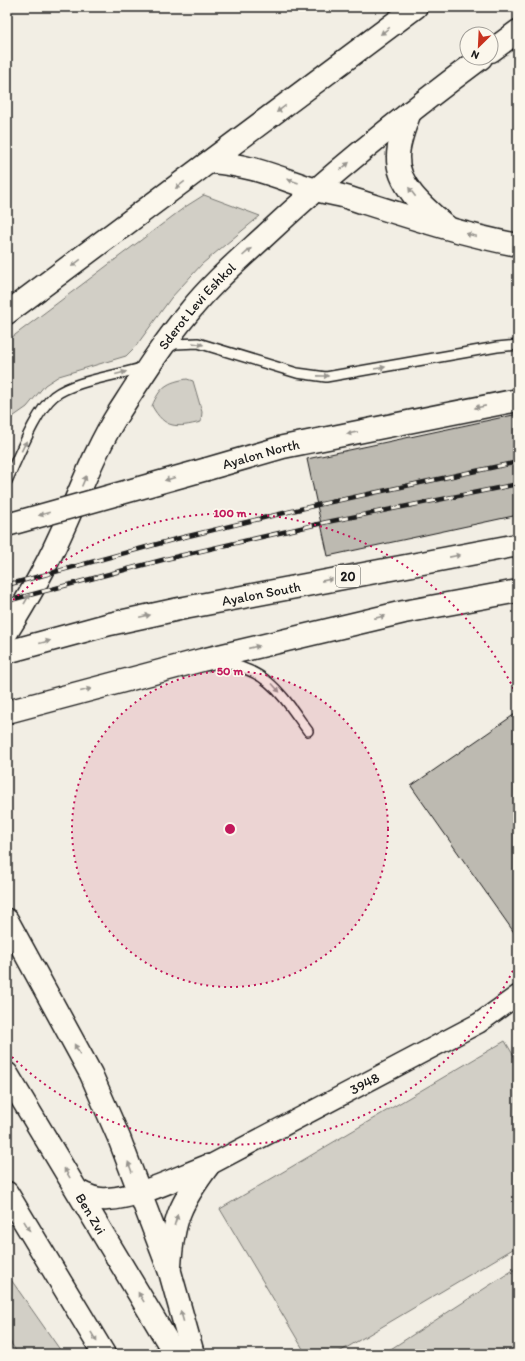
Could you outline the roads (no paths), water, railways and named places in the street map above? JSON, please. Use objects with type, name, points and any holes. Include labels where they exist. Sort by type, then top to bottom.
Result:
[{"type":"main road","points":[[7,313],[211,162],[416,7]]},
{"type":"main road","points":[[499,45],[518,31]]},
{"type":"main road","name":"Sderot Levi Eshkol","points":[[7,632],[57,544],[94,457],[106,433],[155,358],[188,312],[211,287],[316,190],[410,112],[470,66]]},
{"type":"main road","points":[[410,112],[399,146],[399,170],[412,194],[427,210],[450,230]]},
{"type":"main road","points":[[211,162],[229,163],[260,170],[316,190],[450,230],[518,245]]},
{"type":"main road","name":"Ayalon North","points":[[7,525],[283,447],[518,400]]},
{"type":"main road","name":"Ayalon South","points":[[7,652],[110,624],[179,609],[518,545]]},
{"type":"main road","points":[[9,714],[202,660],[404,612],[518,591]]},
{"type":"main road","points":[[7,920],[91,1074],[119,1138],[170,1272],[192,1354]]},
{"type":"main road","name":"Ben Zvi","points":[[7,1074],[175,1354]]},
{"type":"main road","points":[[78,1191],[96,1199],[108,1199],[139,1192],[208,1166]]},
{"type":"main road","points":[[170,1272],[172,1237],[176,1218],[189,1191],[208,1166]]},
{"type":"main road","points":[[7,1192],[104,1354]]},
{"type":"street","name":"3948","points":[[208,1166],[479,1023],[518,995]]},
{"type":"lane","points":[[7,481],[39,415],[55,396],[81,384],[155,358],[175,344],[198,343],[297,373],[326,376],[497,347],[518,345]]},
{"type":"lane","points":[[202,660],[236,665],[260,675],[278,690],[308,731]]},
{"type":"railway","points":[[7,585],[176,539],[317,505],[518,462]]},
{"type":"railway","points":[[7,601],[166,559],[327,522],[518,484]]}]
